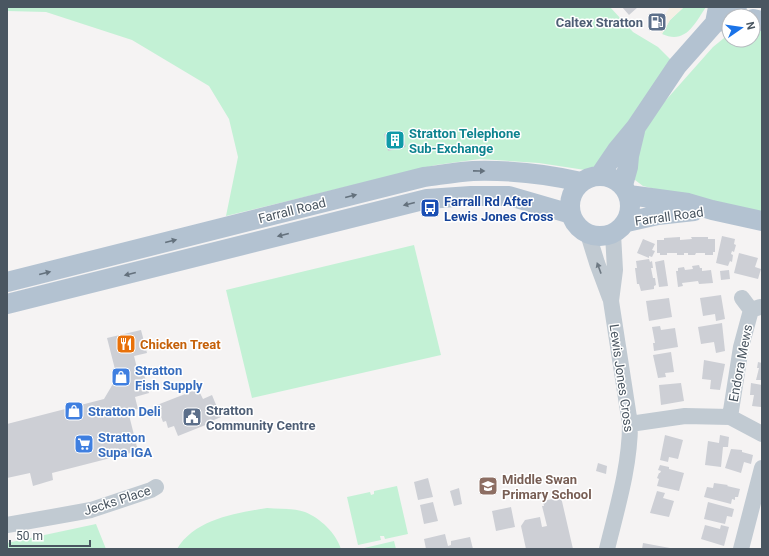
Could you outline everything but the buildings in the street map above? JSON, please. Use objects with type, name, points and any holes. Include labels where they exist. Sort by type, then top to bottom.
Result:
[{"type":"main road","points":[[600,176],[617,150],[636,127],[677,66],[721,16]]},
{"type":"main road","points":[[626,190],[629,156],[636,127]]},
{"type":"main road","name":"Farrall Road","points":[[7,282],[424,177],[473,171],[515,172],[563,178],[581,182],[587,178],[600,176],[616,180],[626,190],[630,204],[630,213],[620,228]]},
{"type":"main road","points":[[581,182],[574,191],[570,202],[571,214],[574,222],[580,229],[588,234]]},
{"type":"main road","name":"Farrall Road","points":[[626,190],[762,221]]},
{"type":"main road","name":"Farrall Road","points":[[7,304],[427,199],[471,196],[509,196],[571,214]]},
{"type":"main road","name":"Farrall Road","points":[[588,234],[601,236],[620,228],[677,213],[712,210]]},
{"type":"street","name":"Lewis Jones Cross","points":[[611,301],[620,228]]},
{"type":"street","name":"Lewis Jones Cross","points":[[588,234],[611,301],[630,424],[630,444],[628,457],[620,500],[607,549]]},
{"type":"street","name":"Endora Mews","points":[[730,417],[741,347],[752,305]]},
{"type":"street","points":[[630,424],[685,416],[730,417],[762,434]]},
{"type":"street","points":[[741,549],[762,468]]},
{"type":"street","name":"Jecks Place","points":[[7,525],[91,510],[156,487]]},
{"type":"green space","points":[[7,7],[610,7],[633,32],[658,47],[677,66],[595,167],[585,170],[539,163],[480,159],[436,165],[226,216],[238,157],[229,119],[209,86],[132,40],[46,12],[7,11]]},
{"type":"green space","points":[[684,7],[706,7],[694,25],[684,35],[670,37],[662,34],[670,20]]},
{"type":"green space","points":[[762,30],[762,216],[643,186],[631,177],[632,164],[650,118],[713,47],[721,40],[721,48],[761,48]]},
{"type":"green space","points":[[414,245],[441,355],[252,398],[226,290]]},
{"type":"green space","points":[[397,486],[408,534],[385,539],[384,536],[380,536],[381,540],[358,545],[347,497],[370,492],[371,495],[374,494],[374,491]]},
{"type":"green space","points":[[267,508],[296,510],[311,515],[327,527],[339,543],[341,549],[177,549],[185,539],[205,524],[230,515]]},
{"type":"green space","points":[[96,524],[106,549],[7,549],[7,543]]},
{"type":"green space","points":[[394,541],[396,549],[360,549]]},
{"type":"sand","points":[[670,7],[684,7],[670,20],[662,34],[657,29],[659,23]]},
{"type":"place","name":"Caltex Stratton","points":[[657,22]]},
{"type":"place","name":"Stratton Telephone Sub-Exchange","points":[[395,140]]},
{"type":"place","name":"Farrall Rd After Lewis Jones Cross","points":[[430,208]]},
{"type":"place","name":"Chicken Treat","points":[[126,344]]},
{"type":"place","name":"Stratton Fish Supply","points":[[121,377]]},
{"type":"place","name":"Stratton Deli","points":[[74,411]]},
{"type":"place","name":"Stratton Community Centre","points":[[192,417]]},
{"type":"place","name":"Stratton Supa IGA","points":[[84,444]]},
{"type":"place","name":"Middle Swan Primary School","points":[[488,486]]}]
